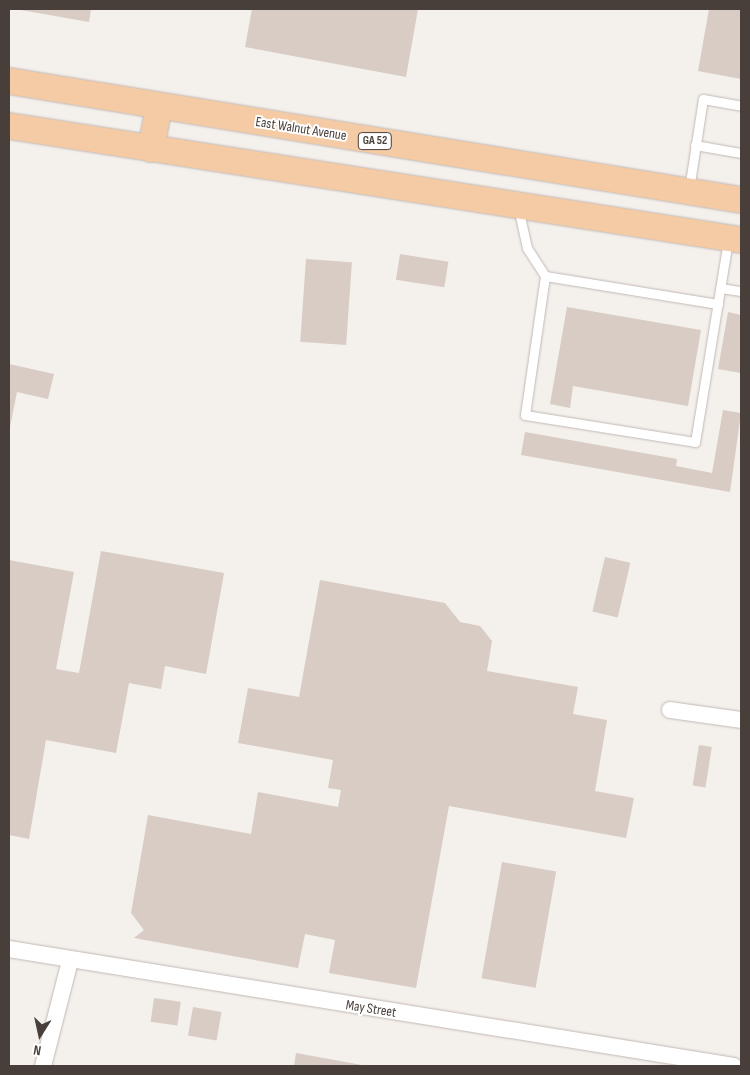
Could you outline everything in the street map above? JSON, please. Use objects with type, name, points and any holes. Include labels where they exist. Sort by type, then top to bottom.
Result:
[{"type":"main road","name":"East Walnut Avenue","points":[[9,81],[741,200]]},
{"type":"main road","points":[[151,150],[159,106]]},
{"type":"main road","points":[[9,126],[151,150],[735,239]]},
{"type":"street","points":[[670,710],[741,720]]},
{"type":"street","name":"May Street","points":[[9,948],[70,960],[700,1064],[734,1066]]},
{"type":"street","points":[[43,1066],[70,960]]},
{"type":"lane","points":[[688,192],[702,99],[741,106]]},
{"type":"lane","points":[[696,145],[741,153]]},
{"type":"lane","points":[[517,206],[527,248],[545,276],[525,415],[694,442],[720,288],[735,239]]},
{"type":"lane","points":[[545,276],[718,304]]},
{"type":"lane","points":[[720,288],[741,291]]},
{"type":"building","points":[[15,9],[91,9],[89,22]]},
{"type":"building","points":[[252,9],[418,9],[406,77],[245,47]]},
{"type":"building","points":[[709,9],[741,9],[741,79],[698,71]]},
{"type":"building","points":[[400,254],[448,262],[444,287],[396,280]]},
{"type":"building","points":[[306,259],[352,262],[346,345],[300,342]]},
{"type":"building","points":[[567,307],[701,330],[688,406],[573,386],[570,408],[550,404]]},
{"type":"building","points":[[728,312],[741,315],[741,373],[718,369]]},
{"type":"building","points":[[9,364],[54,374],[48,399],[17,392],[10,427]]},
{"type":"building","points":[[723,410],[741,413],[730,492],[521,455],[525,432],[677,459],[676,466],[712,473]]},
{"type":"building","points":[[101,551],[224,573],[206,674],[165,666],[161,689],[129,683],[116,753],[46,740],[29,839],[9,835],[9,560],[74,572],[56,669],[79,673]]},
{"type":"building","points":[[605,557],[630,563],[618,617],[592,612]]},
{"type":"building","points":[[320,580],[445,603],[460,622],[480,626],[492,641],[487,671],[578,687],[573,714],[607,720],[595,791],[634,798],[626,838],[449,806],[416,988],[329,973],[335,940],[305,934],[298,968],[134,938],[144,930],[131,913],[148,815],[251,834],[258,792],[338,807],[341,790],[328,788],[333,760],[238,743],[248,688],[299,697]]},
{"type":"building","points":[[699,745],[712,747],[705,788],[693,785]]},
{"type":"building","points":[[502,862],[556,872],[536,988],[482,978]]},
{"type":"building","points":[[154,998],[181,1002],[177,1026],[151,1022]]},
{"type":"building","points":[[193,1007],[222,1012],[217,1041],[188,1036]]},
{"type":"building","points":[[296,1053],[362,1065],[362,1066],[294,1066]]}]
